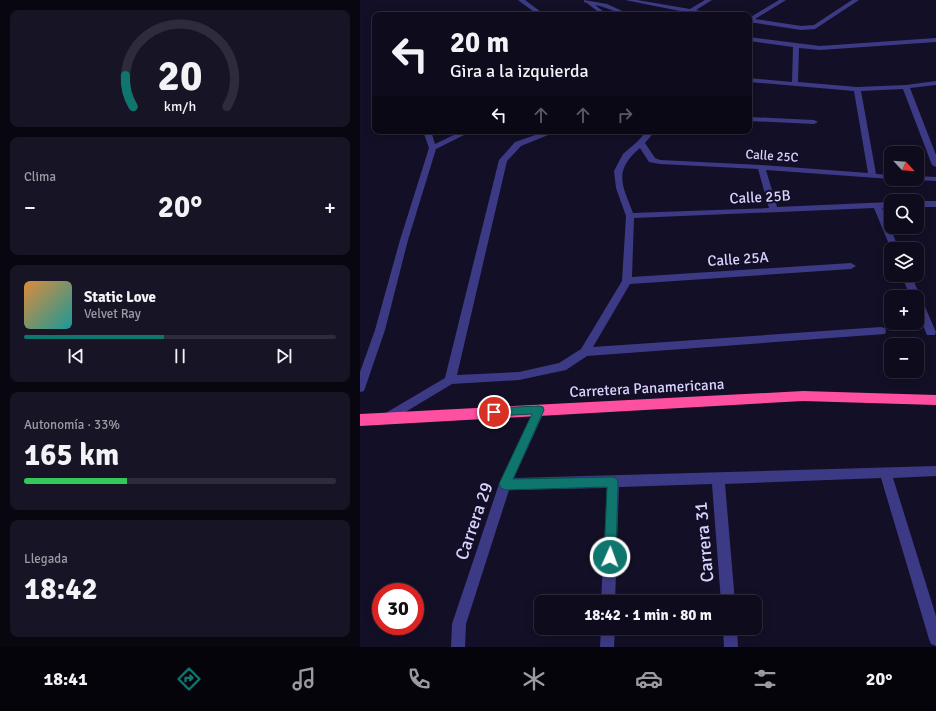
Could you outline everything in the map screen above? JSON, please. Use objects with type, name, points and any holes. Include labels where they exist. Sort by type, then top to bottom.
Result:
[{"type":"highway","name":"Carretera Panamericana","points":[[360,420],[388,417],[803,396],[936,400]]},
{"type":"street","points":[[521,0],[538,12]]},
{"type":"street","points":[[628,0],[696,12]]},
{"type":"street","points":[[690,11],[709,0]]},
{"type":"street","points":[[752,18],[783,0]]},
{"type":"street","points":[[752,20],[801,28],[815,27],[856,0]]},
{"type":"street","points":[[585,1],[600,12]]},
{"type":"street","points":[[585,1],[605,5],[621,12]]},
{"type":"street","points":[[752,39],[820,48],[936,40]]},
{"type":"street","points":[[795,84],[796,46]]},
{"type":"street","points":[[752,80],[857,89],[906,87],[936,83]]},
{"type":"street","points":[[906,87],[936,165]]},
{"type":"street","points":[[857,89],[873,176]]},
{"type":"street","points":[[752,119],[814,122]]},
{"type":"street","points":[[360,388],[380,330],[404,240],[433,148],[428,134]]},
{"type":"street","points":[[433,148],[462,134]]},
{"type":"street","points":[[450,380],[503,160],[518,144],[546,134]]},
{"type":"street","points":[[586,352],[627,280],[630,216],[620,188],[618,171],[626,156],[648,134]]},
{"type":"street","name":"Calle 25C","points":[[641,143],[652,160],[660,162],[761,167],[884,177]]},
{"type":"street","points":[[761,167],[774,210]]},
{"type":"street","points":[[924,178],[936,179]]},
{"type":"street","points":[[924,204],[936,204]]},
{"type":"street","points":[[877,205],[892,242]]},
{"type":"street","name":"Calle 25B","points":[[630,216],[884,205]]},
{"type":"street","name":"Calle 25A","points":[[627,280],[851,266]]},
{"type":"street","points":[[924,316],[931,332]]},
{"type":"street","points":[[388,417],[450,380],[519,376],[562,367],[586,352],[881,331]]},
{"type":"street","name":"Carrera 29","points":[[458,647],[459,624],[505,484],[539,410]]},
{"type":"street","points":[[505,484],[613,482],[936,471]]},
{"type":"street","points":[[885,473],[936,639]]},
{"type":"street","name":"Carrera 31","points":[[718,478],[727,595]]},
{"type":"street","points":[[608,595],[613,482]]},
{"type":"street","points":[[607,647],[608,635]]},
{"type":"street","points":[[730,635],[731,647]]},
{"type":"route","points":[[494,412],[539,410],[505,484],[613,482],[610,557]]}]
